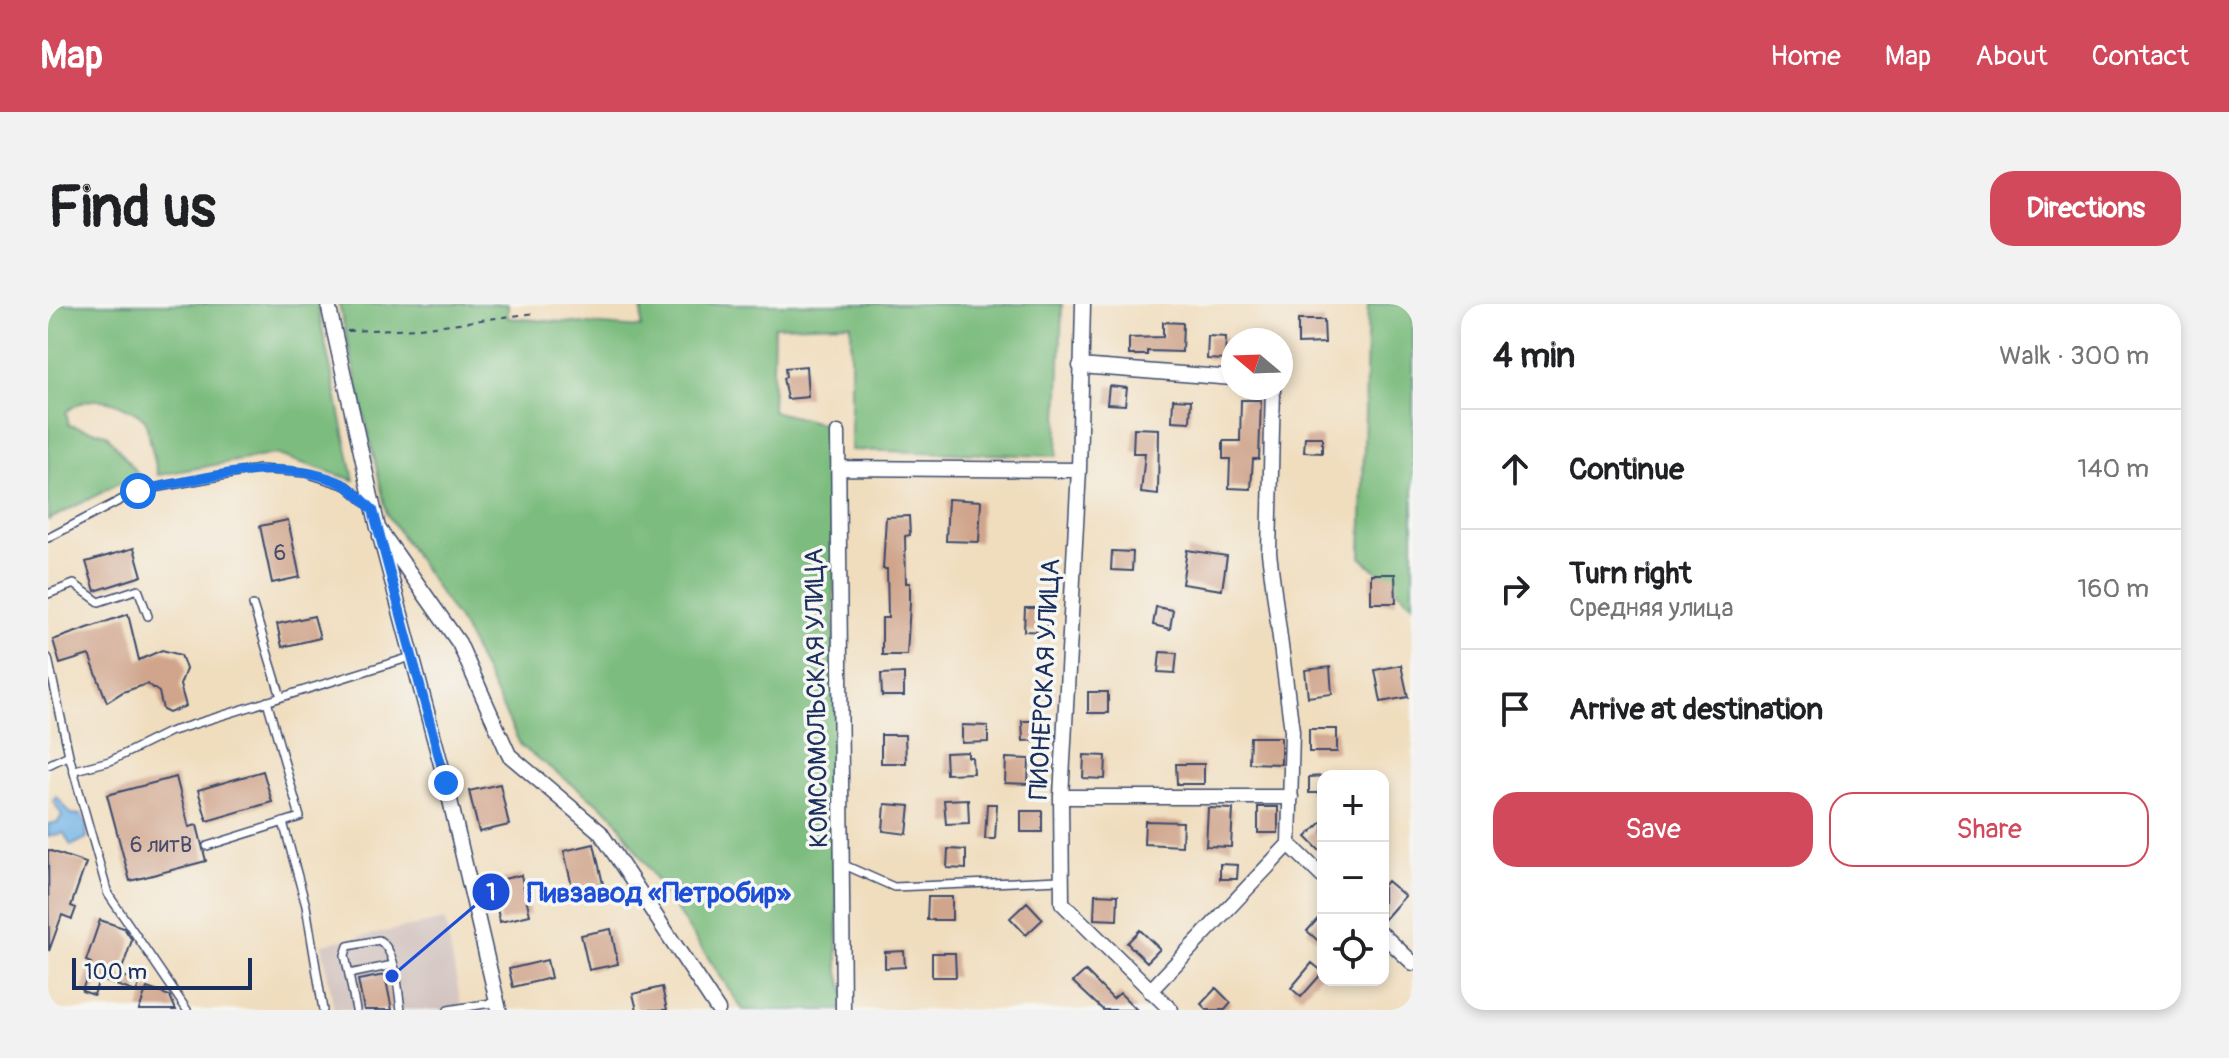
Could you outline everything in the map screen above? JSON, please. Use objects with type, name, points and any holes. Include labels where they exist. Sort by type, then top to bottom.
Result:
[{"type":"street","points":[[328,304],[373,510],[446,783],[498,1006]]},
{"type":"street","name":"ПИОНЕРСКАЯ УЛИЦА","points":[[1083,304],[1079,470],[1061,797],[1062,903],[1171,1010]]},
{"type":"street","points":[[1080,366],[1221,377]]},
{"type":"street","points":[[1150,991],[1289,844],[1292,731],[1269,553],[1273,400]]},
{"type":"street","name":"КОМСОМОЛЬСКАЯ УЛИЦА","points":[[838,433],[843,1010]]},
{"type":"street","points":[[838,468],[1079,470]]},
{"type":"street","points":[[378,528],[459,643],[509,755],[600,832],[718,1010]]},
{"type":"street","points":[[1061,797],[1291,797]]},
{"type":"street","points":[[1289,844],[1317,871]]},
{"type":"street","points":[[1389,941],[1413,963]]},
{"type":"lane","points":[[48,538],[138,491],[259,469],[306,473],[347,486],[373,510]]},
{"type":"lane","points":[[48,594],[74,584],[99,602],[138,589],[148,616]]},
{"type":"lane","points":[[253,605],[281,697]]},
{"type":"lane","points":[[75,770],[110,761],[169,732],[411,657]]},
{"type":"lane","points":[[48,658],[69,755],[108,894],[187,1010]]},
{"type":"lane","points":[[207,846],[300,817],[267,701]]},
{"type":"lane","points":[[48,765],[69,755]]},
{"type":"lane","points":[[283,822],[306,906],[323,1010]]},
{"type":"lane","points":[[842,864],[894,887],[1060,880]]},
{"type":"lane","points":[[356,1010],[345,955],[348,946],[379,940],[385,943],[393,965],[401,1010]]},
{"type":"lane","points":[[349,974],[393,965]]},
{"type":"lane","points":[[448,1010],[498,1006]]},
{"type":"path","points":[[334,332],[419,328],[536,313]]},
{"type":"shaded area","points":[[445,920],[462,1010],[334,1010],[322,944]]},
{"type":"green space","points":[[48,304],[317,304],[354,480],[275,454],[158,475],[145,419],[115,403],[86,401],[66,412],[69,425],[106,434],[138,474],[48,520]]},
{"type":"green space","points":[[339,304],[508,304],[508,318],[641,328],[642,304],[1062,304],[1057,456],[851,450],[851,324],[774,326],[772,411],[832,426],[838,969],[849,1010],[743,1010],[612,814],[521,746],[464,629],[387,514]]},
{"type":"green space","points":[[1368,304],[1413,304],[1413,604],[1361,557]]},
{"type":"water","points":[[56,796],[71,814],[81,815],[86,823],[87,838],[71,846],[64,833],[48,836],[48,824],[58,822],[62,815],[53,801]]},
{"type":"building","points":[[1298,320],[1324,320],[1325,343],[1298,344]]},
{"type":"building","points":[[1163,322],[1183,323],[1182,352],[1147,351],[1147,355],[1129,355],[1129,338],[1163,337]]},
{"type":"building","points":[[1208,336],[1221,337],[1221,360],[1207,359]]},
{"type":"building","points":[[806,366],[808,397],[787,399],[783,378],[786,377],[785,368]]},
{"type":"building","points":[[1109,386],[1127,388],[1125,405],[1107,404]]},
{"type":"building","points":[[1173,399],[1191,400],[1190,422],[1172,421]]},
{"type":"building","points":[[1241,400],[1261,400],[1259,459],[1253,459],[1251,489],[1229,488],[1230,459],[1223,459],[1223,441],[1240,441]]},
{"type":"building","points":[[1134,428],[1159,429],[1158,495],[1141,493],[1145,453],[1133,453]]},
{"type":"building","points":[[1305,437],[1322,437],[1322,453],[1304,452]]},
{"type":"building","points":[[948,499],[981,501],[979,542],[946,541]]},
{"type":"building","points":[[909,516],[910,535],[905,536],[906,583],[910,583],[907,655],[882,655],[882,618],[888,618],[887,569],[883,569],[886,517]]},
{"type":"building","points":[[288,520],[300,577],[272,583],[260,526]]},
{"type":"building","points":[[134,548],[142,576],[95,591],[86,562]]},
{"type":"building","points":[[1187,550],[1227,556],[1222,590],[1182,584]]},
{"type":"building","points":[[1112,551],[1133,552],[1132,571],[1111,570]]},
{"type":"building","points":[[1371,574],[1395,574],[1396,603],[1371,603]]},
{"type":"building","points":[[1156,607],[1173,610],[1170,629],[1153,625]]},
{"type":"building","points":[[1025,608],[1047,608],[1047,632],[1024,631]]},
{"type":"building","points":[[128,614],[139,660],[162,650],[181,655],[186,669],[180,685],[186,706],[169,713],[163,710],[159,692],[147,684],[123,692],[107,702],[89,655],[60,664],[53,640]]},
{"type":"building","points":[[314,616],[320,638],[282,647],[277,624]]},
{"type":"building","points":[[1160,652],[1177,653],[1175,673],[1158,672]]},
{"type":"building","points":[[1401,665],[1408,697],[1381,702],[1375,670]]},
{"type":"building","points":[[1330,667],[1332,694],[1308,697],[1305,670]]},
{"type":"building","points":[[904,673],[904,696],[882,696],[881,674]]},
{"type":"building","points":[[1088,692],[1108,692],[1108,713],[1088,713]]},
{"type":"building","points":[[1022,721],[1042,721],[1042,740],[1023,741]]},
{"type":"building","points":[[962,725],[988,726],[988,742],[962,743]]},
{"type":"building","points":[[1309,729],[1337,729],[1337,752],[1309,752]]},
{"type":"building","points":[[881,735],[905,735],[906,763],[881,763]]},
{"type":"building","points":[[1250,737],[1281,737],[1281,764],[1249,763]]},
{"type":"building","points":[[968,752],[968,757],[972,757],[973,773],[946,774],[945,753]]},
{"type":"building","points":[[1084,755],[1106,756],[1105,779],[1083,778]]},
{"type":"building","points":[[1006,758],[1029,759],[1028,784],[1005,783]]},
{"type":"building","points":[[1176,764],[1204,764],[1204,784],[1177,784]]},
{"type":"building","points":[[263,771],[272,802],[207,821],[198,790]]},
{"type":"building","points":[[1317,776],[1317,793],[1309,793],[1309,777]]},
{"type":"building","points":[[176,777],[189,827],[197,825],[206,861],[130,881],[107,795]]},
{"type":"building","points":[[500,784],[509,825],[479,832],[469,791]]},
{"type":"building","points":[[968,799],[969,823],[946,824],[944,800]]},
{"type":"building","points":[[885,804],[910,806],[907,834],[883,831]]},
{"type":"building","points":[[987,804],[997,804],[995,839],[985,839]]},
{"type":"building","points":[[1258,807],[1278,807],[1278,833],[1258,833]]},
{"type":"building","points":[[1208,808],[1233,809],[1231,847],[1206,846]]},
{"type":"building","points":[[1021,811],[1042,811],[1042,832],[1021,832]]},
{"type":"building","points":[[1145,821],[1183,822],[1182,846],[1144,844]]},
{"type":"building","points":[[1317,827],[1317,848],[1306,837]]},
{"type":"building","points":[[594,844],[603,884],[573,891],[564,851]]},
{"type":"building","points":[[948,849],[966,850],[966,869],[947,868]]},
{"type":"building","points":[[48,850],[86,863],[71,906],[76,908],[72,919],[62,915],[49,951]]},
{"type":"building","points":[[1220,864],[1238,865],[1237,879],[1220,879]]},
{"type":"building","points":[[521,875],[530,915],[500,922],[491,882]]},
{"type":"building","points":[[1389,883],[1405,896],[1389,914]]},
{"type":"building","points":[[1095,894],[1118,895],[1117,920],[1094,919]]},
{"type":"building","points":[[928,897],[952,897],[952,920],[927,920]]},
{"type":"building","points":[[1027,902],[1043,919],[1026,935],[1010,918]]},
{"type":"building","points":[[100,920],[124,928],[132,940],[120,975],[140,982],[136,992],[99,979],[94,995],[82,991],[91,963],[86,961]]},
{"type":"building","points":[[1317,920],[1317,940],[1307,931]]},
{"type":"building","points":[[611,929],[618,964],[589,970],[581,935]]},
{"type":"building","points":[[1140,930],[1160,949],[1147,962],[1127,943]]},
{"type":"building","points":[[904,951],[905,967],[885,968],[885,952]]},
{"type":"building","points":[[932,953],[955,953],[956,977],[932,977]]},
{"type":"building","points":[[547,960],[551,978],[513,987],[509,969]]},
{"type":"building","points":[[1312,963],[1317,967],[1317,979],[1301,997],[1291,988]]},
{"type":"building","points":[[1085,971],[1113,999],[1120,993],[1137,1010],[1103,1010],[1073,982]]},
{"type":"building","points":[[385,975],[392,1010],[364,1010],[358,980]]},
{"type":"building","points":[[662,987],[667,1010],[637,1010],[633,994]]},
{"type":"building","points":[[147,988],[170,996],[176,1010],[139,1010]]},
{"type":"building","points":[[1216,988],[1231,1003],[1225,1010],[1207,1010],[1201,1004]]},
{"type":"place","name":"Пивзавод «Петробир»","points":[[392,976]]},
{"type":"route","points":[[138,491],[259,469],[306,473],[347,486],[373,510],[446,783]]}]
